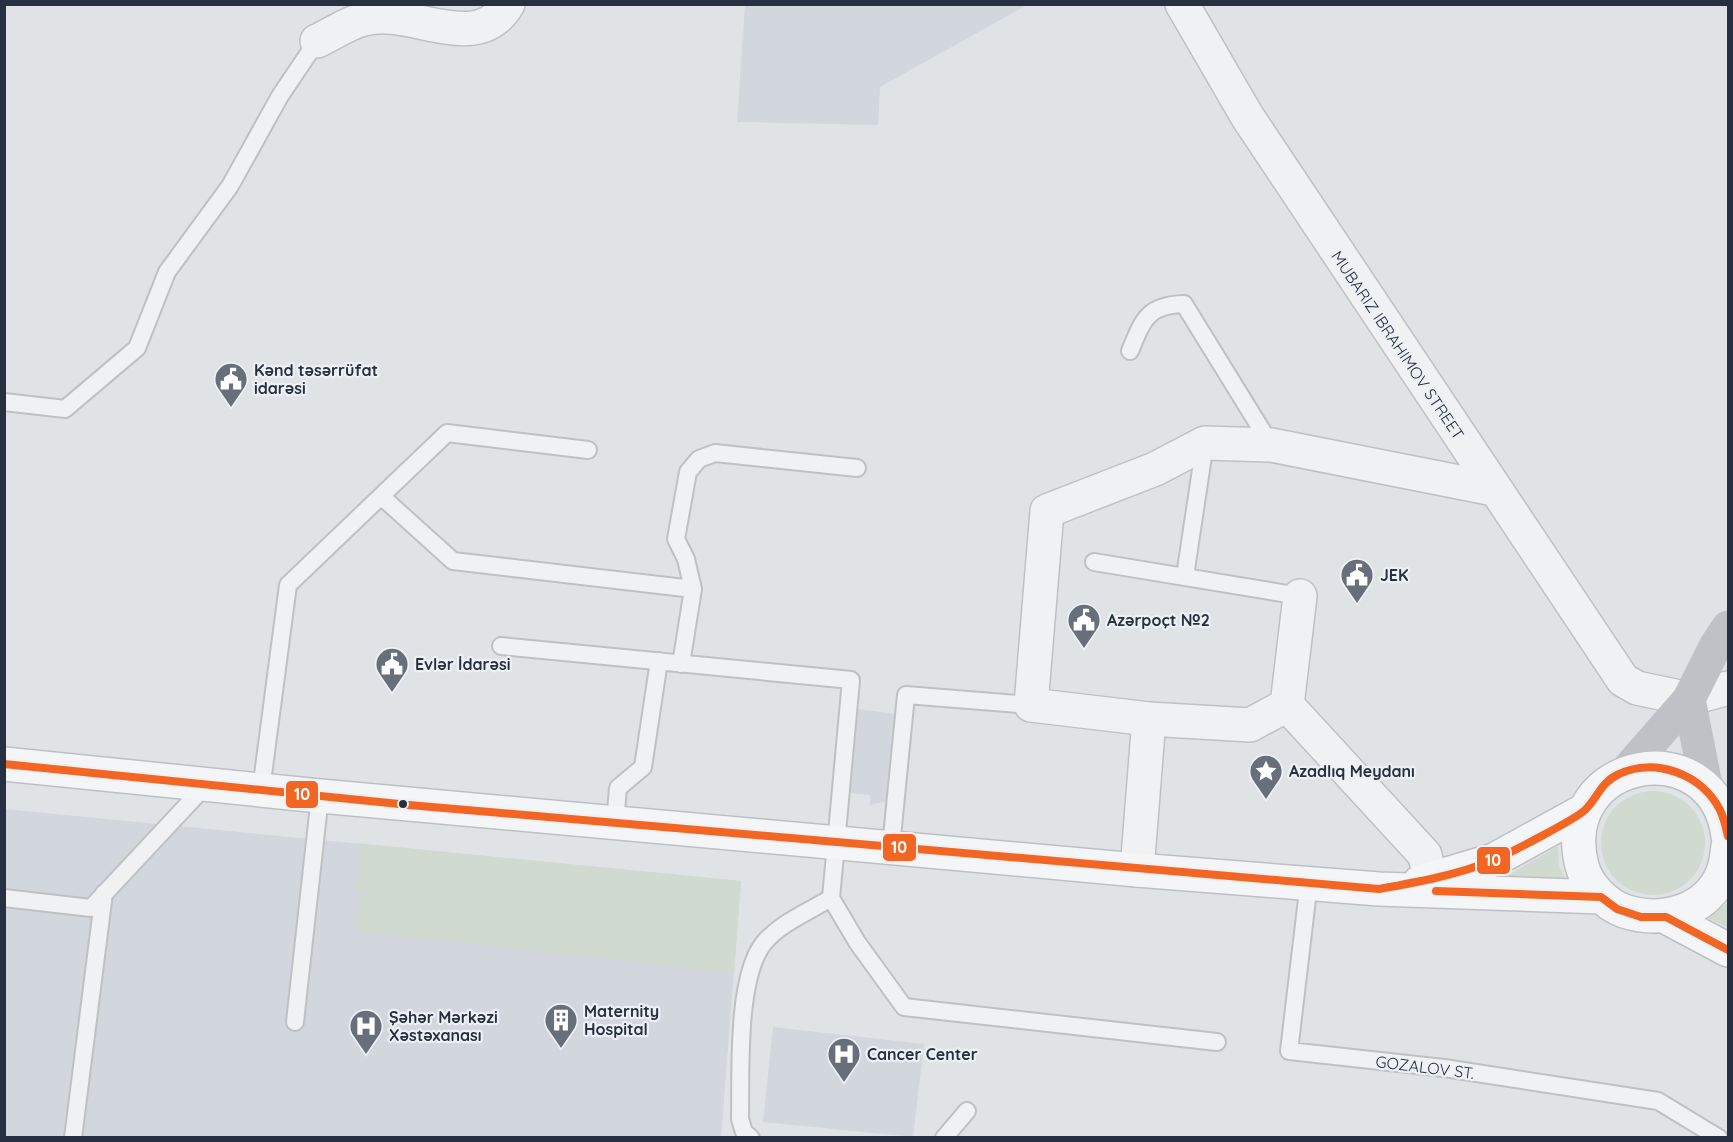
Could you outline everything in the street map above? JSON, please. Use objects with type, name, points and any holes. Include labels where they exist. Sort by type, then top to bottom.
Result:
[{"type":"main road","points":[[4,764],[320,796],[1137,870],[1379,889],[1601,897]]},
{"type":"main road","points":[[1728,836],[1727,823],[1716,800],[1699,782],[1676,770],[1651,766],[1626,771],[1605,784],[1589,802],[1579,824],[1578,849],[1584,873],[1601,897],[1617,909],[1641,917],[1666,917],[1689,909],[1709,894],[1723,873],[1728,846]]},
{"type":"main road","points":[[1379,889],[1430,880],[1494,860],[1586,810]]},
{"type":"main road","points":[[1666,917],[1728,950]]},
{"type":"street","points":[[318,41],[365,19],[408,17],[451,29],[471,30],[502,15],[508,4]]},
{"type":"street","name":"MUBARIZ IBRAHIMOV STREET","points":[[1182,4],[1247,116],[1623,680],[1637,688],[1689,699]]},
{"type":"street","points":[[1287,705],[1250,726],[1149,719],[1030,705],[1047,511],[1155,469],[1205,443],[1271,445],[1494,489]]},
{"type":"street","points":[[1300,596],[1287,705],[1425,855],[1430,880]]},
{"type":"street","points":[[1626,771],[1689,699],[1716,645],[1728,627]]},
{"type":"street","points":[[1689,699],[1728,688]]},
{"type":"street","points":[[1689,699],[1707,790]]},
{"type":"street","points":[[1137,870],[1149,719]]},
{"type":"lane","points":[[4,402],[65,409],[137,348],[167,272],[230,186],[280,96],[318,41]]},
{"type":"lane","points":[[1130,351],[1145,317],[1165,305],[1184,304],[1271,445]]},
{"type":"lane","points":[[261,790],[288,585],[447,433],[588,450]]},
{"type":"lane","points":[[1185,576],[1205,443]]},
{"type":"lane","points":[[681,664],[693,589],[686,560],[676,539],[688,472],[699,459],[715,453],[857,468]]},
{"type":"lane","points":[[381,496],[453,561],[693,589]]},
{"type":"lane","points":[[1094,562],[1300,596]]},
{"type":"lane","points":[[501,646],[851,680],[831,898],[857,942],[904,1007],[1217,1042]]},
{"type":"lane","points":[[615,823],[618,788],[643,767],[659,662]]},
{"type":"lane","points":[[891,847],[906,695],[1030,705]]},
{"type":"lane","points":[[4,898],[91,908],[206,784]]},
{"type":"lane","points":[[295,1022],[320,796]]},
{"type":"lane","name":"GOZALOV ST.","points":[[1309,882],[1289,1051],[1444,1068],[1658,1101],[1719,1137]]},
{"type":"lane","points":[[73,1137],[104,893]]},
{"type":"lane","points":[[751,1137],[744,1132],[740,1119],[742,1029],[750,966],[763,945],[780,927],[831,898]]},
{"type":"lane","points":[[944,1137],[967,1111]]},
{"type":"shaded area","points":[[745,4],[1027,5],[880,87],[878,125],[737,122]]},
{"type":"shaded area","points":[[857,709],[897,714],[888,801],[870,805],[870,795],[850,793]]},
{"type":"shaded area","points":[[1653,791],[1673,795],[1682,800],[1696,814],[1701,823],[1705,843],[1701,863],[1696,872],[1682,886],[1673,891],[1653,895],[1633,891],[1624,886],[1610,872],[1605,863],[1601,843],[1605,823],[1610,814],[1624,800],[1633,795]]},
{"type":"shaded area","name":"Şəhər Mərkəzi Xəstəxanası","points":[[4,809],[741,881],[721,1137],[5,1137]]},
{"type":"shaded area","points":[[357,843],[741,881],[734,973],[356,931],[360,892],[354,891]]},
{"type":"shaded area","points":[[1558,846],[1559,866],[1567,883],[1502,879]]},
{"type":"shaded area","points":[[1728,903],[1728,928],[1706,917]]},
{"type":"shaded area","name":"Cancer Center","points":[[773,1027],[924,1044],[913,1137],[763,1122]]},
{"type":"transit line","name":"10","points":[[4,764],[409,805],[1379,889],[1452,874],[1502,856],[1579,814],[1585,810],[1608,781],[1633,769],[1662,768],[1690,778],[1712,797],[1721,813],[1728,836]]},
{"type":"transit line","name":"10","points":[[1436,891],[1601,897],[1617,909],[1641,917],[1666,917],[1728,950]]},
{"type":"place","name":"Kənd təsərrüfat idarəsi","points":[[231,408]]},
{"type":"place","name":"JEK","points":[[1357,604]]},
{"type":"place","name":"Azərpoçt №2","points":[[1084,649]]},
{"type":"place","name":"Evlər İdarəsi","points":[[392,693]]},
{"type":"place","name":"Azadlıq Meydanı","points":[[1266,800]]},
{"type":"place","name":"Maternity Hospital","points":[[561,1049]]},
{"type":"place","name":"Şəhər Mərkəzi Xəstəxanası","points":[[366,1055]]},
{"type":"place","name":"Cancer Center","points":[[844,1083]]}]
